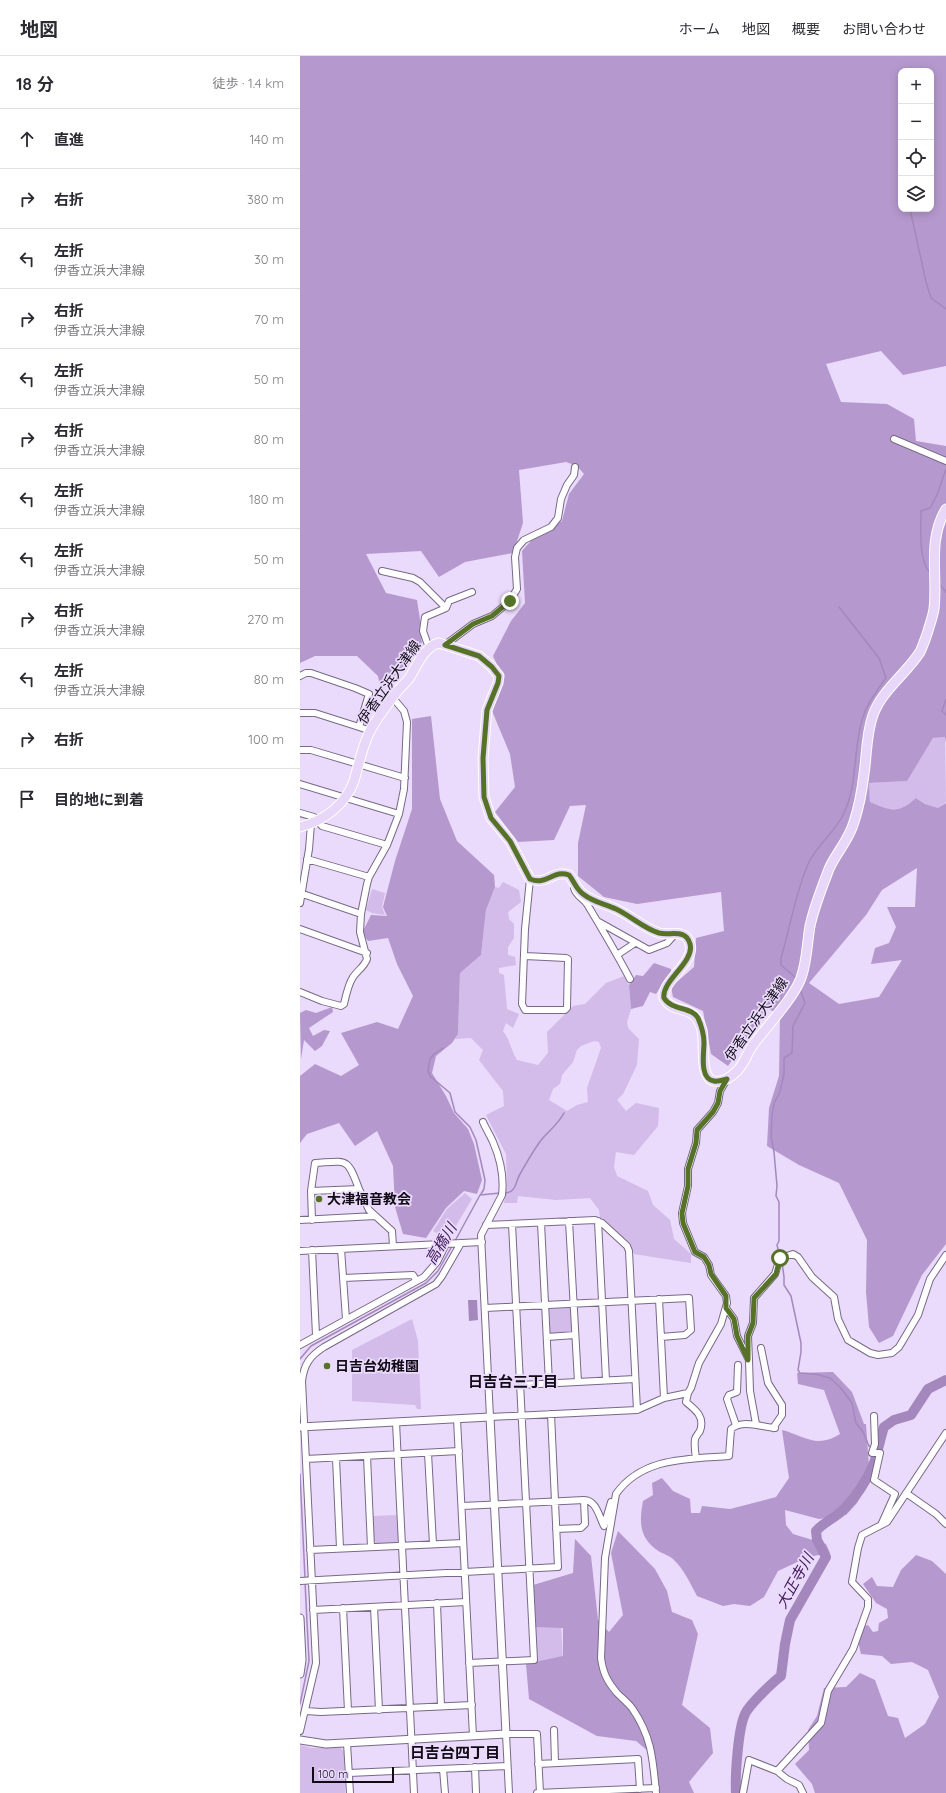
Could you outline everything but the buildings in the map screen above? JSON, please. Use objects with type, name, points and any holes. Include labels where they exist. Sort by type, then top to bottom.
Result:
[{"type":"main road","name":"伊香立浜大津線","points":[[676,933],[680,933],[685,936],[690,944],[691,950],[689,956],[678,969],[677,975],[665,988],[664,998],[673,1007],[689,1011],[698,1018],[704,1041],[703,1058],[706,1076],[715,1082],[727,1079],[742,1065],[751,1048],[787,1001],[798,984],[803,972],[810,924],[821,892],[830,866],[847,840],[854,824],[861,796],[866,746],[873,714],[882,697],[920,651],[928,632],[934,609],[934,568],[937,527],[939,520],[946,509]]},
{"type":"main road","name":"伊香立浜大津線","points":[[300,826],[315,823],[335,809],[345,798],[353,783],[364,744],[371,730],[429,648],[433,644],[439,643],[479,656],[492,667],[499,676],[498,683],[487,710],[483,758],[484,797],[491,818],[510,841],[530,879]]},
{"type":"main road","points":[[530,879],[543,881],[556,874],[565,873],[569,875],[574,884],[583,894],[596,902],[616,909],[660,934],[676,933]]},
{"type":"street","points":[[894,439],[946,461]]},
{"type":"street","points":[[445,645],[473,624],[492,616],[510,601],[518,589],[515,557],[517,548],[524,540],[551,527],[558,518],[567,485],[574,475],[576,468]]},
{"type":"street","points":[[382,571],[413,578],[420,582],[446,608]]},
{"type":"street","points":[[429,648],[423,631],[426,618],[446,608],[450,602],[472,592]]},
{"type":"street","points":[[300,676],[306,673],[311,674],[369,694],[359,727]]},
{"type":"street","points":[[300,992],[322,1001],[341,1006],[344,1004],[350,983],[367,960],[367,953],[360,932],[369,878],[387,845],[403,799],[408,732],[406,717],[400,706],[393,698]]},
{"type":"street","points":[[300,713],[315,713],[371,730]]},
{"type":"street","points":[[300,750],[311,750],[405,778]]},
{"type":"street","points":[[300,784],[399,814]]},
{"type":"street","points":[[300,813],[314,817],[315,823],[307,859],[300,903]]},
{"type":"street","points":[[315,823],[387,845]]},
{"type":"street","points":[[307,859],[369,878]]},
{"type":"street","points":[[525,956],[568,959],[567,1008],[565,1010],[525,1010],[522,1004],[525,956],[530,879]]},
{"type":"street","points":[[574,884],[574,890],[584,901],[597,921],[630,979]]},
{"type":"street","points":[[301,894],[362,914]]},
{"type":"street","points":[[597,921],[649,950],[667,943],[676,933]]},
{"type":"street","points":[[300,929],[367,953]]},
{"type":"street","points":[[617,954],[633,946],[635,943]]},
{"type":"street","points":[[696,1458],[694,1448],[701,1422],[700,1416],[696,1410],[686,1402],[699,1363],[719,1328],[726,1308],[726,1296],[711,1274],[709,1265],[704,1257],[695,1252],[683,1223],[682,1213],[688,1186],[688,1169],[696,1143],[697,1130],[713,1112],[718,1103],[720,1091],[727,1079]]},
{"type":"street","points":[[483,1122],[493,1140],[499,1157],[503,1192],[481,1235],[509,1793]]},
{"type":"street","points":[[312,1220],[311,1191],[315,1163],[340,1161],[351,1167],[366,1205],[375,1216],[392,1231],[393,1246]]},
{"type":"street","points":[[311,1191],[359,1189]]},
{"type":"street","points":[[300,1220],[375,1216]]},
{"type":"street","points":[[569,1221],[578,1382]]},
{"type":"street","points":[[486,1225],[598,1221],[627,1246],[629,1251],[637,1410]]},
{"type":"street","points":[[598,1221],[606,1380]]},
{"type":"street","points":[[541,1223],[549,1383]]},
{"type":"street","points":[[470,1663],[534,1660],[512,1224]]},
{"type":"street","points":[[300,1251],[482,1242]]},
{"type":"street","points":[[300,1731],[316,1662],[313,1610],[305,1580],[310,1550],[306,1459],[302,1427],[302,1381],[305,1365],[309,1358],[324,1347],[436,1284],[442,1276],[459,1243]]},
{"type":"street","points":[[300,1345],[416,1280],[424,1277],[431,1271],[448,1244]]},
{"type":"street","points":[[341,1249],[346,1319]]},
{"type":"street","points":[[312,1250],[316,1335]]},
{"type":"street","points":[[756,1424],[750,1391],[748,1336],[753,1323],[754,1298],[776,1274],[780,1258],[793,1254],[798,1257],[812,1277],[834,1297],[838,1319],[848,1340],[878,1355],[892,1353],[899,1347],[918,1315],[930,1279],[946,1255]]},
{"type":"street","points":[[343,1278],[413,1275],[416,1280]]},
{"type":"street","points":[[485,1308],[689,1298],[691,1330],[685,1336],[661,1337]]},
{"type":"street","points":[[659,1299],[664,1398]]},
{"type":"street","points":[[726,1308],[734,1319],[737,1336],[748,1360]]},
{"type":"street","points":[[547,1337],[575,1335]]},
{"type":"street","points":[[462,1506],[588,1500],[594,1504],[604,1526],[612,1496],[616,1494],[622,1486],[647,1468],[665,1461],[729,1456],[731,1429],[736,1425],[756,1424],[763,1427],[774,1428],[782,1415],[782,1405],[768,1383],[761,1348]]},
{"type":"street","points":[[737,1392],[738,1365]]},
{"type":"street","points":[[520,1385],[635,1379]]},
{"type":"street","points":[[736,1425],[727,1399],[729,1395],[737,1392],[750,1391]]},
{"type":"street","points":[[302,1427],[637,1410],[664,1398],[688,1393]]},
{"type":"street","points":[[305,1580],[558,1567],[551,1414]]},
{"type":"street","points":[[874,1416],[873,1449],[880,1453],[874,1480],[895,1494],[882,1523]]},
{"type":"street","points":[[457,1419],[473,1736]]},
{"type":"street","points":[[396,1422],[414,1793]]},
{"type":"street","points":[[777,1771],[822,1723],[828,1691],[853,1649],[868,1607],[868,1599],[852,1582],[858,1548],[862,1535],[882,1523],[887,1522],[946,1433]]},
{"type":"street","points":[[306,1459],[458,1451]]},
{"type":"street","points":[[428,1453],[433,1544]]},
{"type":"street","points":[[367,1456],[371,1547]]},
{"type":"street","points":[[336,1458],[340,1548]]},
{"type":"street","points":[[906,1493],[936,1514],[946,1524]]},
{"type":"street","points":[[300,1740],[326,1744],[506,1734],[537,1734],[539,1793],[626,1791],[640,1789],[656,1790],[653,1756],[649,1740],[631,1707],[617,1693],[603,1673],[601,1658],[605,1558],[616,1494]]},
{"type":"street","points":[[556,1530],[581,1528],[585,1524],[584,1500]]},
{"type":"street","points":[[310,1550],[463,1543]]},
{"type":"street","points":[[313,1610],[466,1602]]},
{"type":"street","points":[[437,1603],[441,1706]]},
{"type":"street","points":[[374,1606],[379,1710]]},
{"type":"street","points":[[343,1608],[348,1711]]},
{"type":"street","points":[[300,1618],[302,1660],[300,1674]]},
{"type":"street","points":[[305,1711],[379,1710],[472,1705]]},
{"type":"street","points":[[554,1730],[555,1763]]},
{"type":"street","points":[[347,1743],[350,1793]]},
{"type":"street","points":[[538,1764],[638,1759],[640,1789]]},
{"type":"street","points":[[743,1793],[749,1760],[777,1771],[787,1779],[799,1785],[803,1793]]},
{"type":"street","points":[[349,1773],[507,1766]]},
{"type":"street","points":[[475,1767],[476,1793]]},
{"type":"street","points":[[444,1769],[445,1793]]},
{"type":"shaded area","points":[[300,56],[946,56],[946,366],[903,375],[881,351],[826,364],[841,402],[887,404],[914,419],[916,441],[946,446],[946,743],[945,737],[933,738],[907,781],[869,783],[870,802],[889,809],[899,809],[904,807],[916,798],[925,804],[938,808],[946,803],[946,1244],[922,1275],[893,1336],[879,1343],[869,1327],[866,1292],[867,1240],[839,1183],[799,1165],[767,1146],[769,1108],[779,1076],[780,1016],[768,1008],[728,1066],[711,1054],[703,1011],[673,997],[671,987],[694,967],[696,938],[724,931],[721,892],[637,904],[604,897],[578,876],[578,843],[586,805],[570,806],[554,840],[518,842],[495,812],[515,787],[510,754],[490,706],[504,680],[493,656],[511,621],[525,603],[522,551],[537,534],[562,521],[569,494],[584,474],[577,466],[566,462],[519,470],[523,523],[513,553],[465,562],[439,577],[421,551],[366,554],[386,593],[417,600],[421,626],[422,646],[381,691],[378,676],[357,656],[315,656],[300,663]],"holes":[[[917,868],[915,907],[887,907],[896,927],[889,943],[875,948],[871,964],[902,960],[879,997],[839,1004],[809,983],[866,915],[882,890]]]},
{"type":"shaded area","points":[[431,716],[440,799],[457,841],[494,875],[495,887],[486,910],[481,955],[460,973],[458,1034],[452,1043],[436,1056],[432,1073],[454,1113],[468,1129],[474,1144],[482,1180],[477,1194],[464,1191],[446,1208],[426,1238],[403,1234],[395,1207],[393,1166],[377,1131],[355,1146],[339,1123],[307,1134],[300,1143],[300,1076],[315,1064],[341,1076],[359,1065],[341,1033],[377,1022],[398,1029],[413,996],[397,964],[388,938],[368,941],[362,933],[371,915],[387,916],[383,907],[395,861],[412,809],[412,719]]},
{"type":"shaded area","points":[[945,737],[946,802],[938,808],[925,804],[916,798],[904,807],[899,809],[889,809],[870,802],[869,783],[906,781],[933,738]]},
{"type":"shaded area","points":[[503,882],[519,890],[521,902],[508,912],[509,919],[514,924],[514,938],[508,947],[508,955],[515,957],[516,965],[499,968],[499,973],[504,975],[507,1009],[519,1014],[513,1028],[506,1023],[503,1031],[517,1060],[538,1065],[548,1053],[547,1032],[573,1006],[585,1004],[606,983],[624,976],[629,985],[631,1009],[627,1022],[628,1028],[639,1039],[637,1065],[623,1094],[617,1100],[626,1111],[636,1103],[659,1108],[658,1126],[634,1155],[616,1152],[614,1167],[617,1176],[648,1191],[653,1205],[670,1220],[674,1239],[691,1254],[691,1263],[634,1254],[630,1243],[600,1218],[599,1210],[590,1198],[556,1200],[518,1196],[517,1203],[504,1203],[507,1186],[506,1154],[486,1115],[504,1106],[503,1091],[479,1060],[483,1050],[471,1038],[455,1039],[458,1034],[460,973],[481,955],[486,910],[495,887],[499,888]],"holes":[[[594,1041],[599,1042],[601,1048],[587,1088],[588,1102],[577,1105],[567,1111],[549,1100],[553,1089],[560,1084],[562,1075],[573,1062],[577,1050],[581,1046]]]},
{"type":"shaded area","points":[[372,889],[385,893],[382,907],[385,915],[372,913],[366,910]]},
{"type":"shaded area","points":[[654,963],[671,969],[672,978],[663,983],[656,994],[650,992],[643,1006],[631,1009],[629,985],[636,975],[643,976]]},
{"type":"shaded area","points":[[332,1007],[333,1012],[309,1028],[313,1036],[324,1030],[330,1031],[322,1046],[315,1051],[304,1040],[301,1059],[300,1013],[306,1010],[316,1013]]},
{"type":"shaded area","points":[[465,1193],[472,1199],[448,1239],[433,1231],[447,1209]]},
{"type":"shaded area","points":[[468,1300],[477,1300],[478,1320],[469,1321]]},
{"type":"shaded area","points":[[568,1306],[571,1309],[573,1334],[549,1335],[547,1311],[551,1307]]},
{"type":"shaded area","points":[[412,1319],[418,1341],[421,1409],[417,1409],[415,1405],[352,1401],[352,1350]]},
{"type":"shaded area","points":[[833,1372],[852,1392],[864,1424],[866,1424],[870,1481],[857,1503],[846,1515],[819,1519],[785,1510],[786,1525],[793,1534],[826,1544],[830,1553],[808,1557],[778,1571],[764,1597],[750,1606],[734,1604],[723,1606],[697,1596],[677,1563],[653,1547],[644,1536],[641,1523],[643,1501],[653,1495],[652,1483],[662,1478],[673,1491],[690,1499],[691,1513],[700,1513],[702,1506],[730,1509],[776,1497],[789,1478],[782,1430],[817,1441],[824,1441],[840,1434],[824,1390],[798,1384],[797,1373]]},
{"type":"shaded area","points":[[398,1515],[399,1539],[396,1543],[377,1544],[374,1541],[373,1516]]},
{"type":"shaded area","points":[[618,1531],[655,1569],[667,1591],[672,1612],[692,1620],[698,1634],[682,1705],[710,1728],[713,1753],[689,1782],[694,1793],[654,1793],[654,1756],[636,1741],[597,1736],[529,1699],[526,1664],[563,1656],[563,1628],[536,1627],[533,1585],[573,1573],[575,1539],[591,1556],[598,1620],[609,1632],[623,1615],[611,1553]]},
{"type":"shaded area","points":[[916,1555],[932,1561],[946,1574],[946,1793],[815,1793],[812,1784],[795,1764],[809,1750],[808,1730],[817,1716],[824,1688],[846,1687],[860,1673],[875,1680],[888,1716],[898,1718],[905,1738],[925,1724],[939,1697],[928,1670],[912,1662],[891,1664],[882,1656],[861,1654],[855,1629],[868,1625],[873,1632],[878,1631],[879,1623],[888,1618],[887,1609],[876,1603],[863,1584],[872,1577],[877,1586],[893,1587],[901,1570]]},
{"type":"shaded area","points":[[561,1623],[563,1661],[536,1662],[535,1624]]},
{"type":"shaded area","points":[[300,1745],[312,1748],[340,1747],[344,1752],[345,1793],[300,1793]]},
{"type":"waterway","points":[[911,212],[931,298],[946,309]]},
{"type":"waterway","points":[[930,573],[926,567],[922,552],[921,511],[930,508],[937,495],[946,469]]},
{"type":"waterway","points":[[939,584],[946,592]]},
{"type":"waterway","points":[[796,978],[781,965],[781,958],[800,885],[809,862],[817,849],[840,821],[848,803],[854,778],[860,726],[866,709],[886,678],[879,658],[839,607]]},
{"type":"waterway","points":[[946,699],[942,711],[946,715]]},
{"type":"waterway","points":[[780,1257],[777,1245],[779,1241],[779,1202],[776,1196],[777,1186],[771,1136],[772,1115],[774,1103],[780,1092],[784,1073],[784,1058],[792,1053],[793,1026],[805,1003],[800,989]]},
{"type":"waterway","points":[[443,1048],[434,1054],[430,1059],[428,1070],[430,1076],[450,1093],[455,1112],[470,1127],[476,1140],[485,1180],[484,1189],[481,1194]]},
{"type":"waterway","name":"高橋川","points":[[504,1193],[508,1193],[513,1189],[518,1177],[536,1147],[564,1113]]},
{"type":"waterway","name":"高橋川","points":[[455,1241],[480,1195],[500,1193]]},
{"type":"waterway","name":"高橋川","points":[[300,1359],[311,1346],[426,1283],[438,1271],[452,1246]]},
{"type":"waterway","points":[[782,1262],[784,1285],[791,1296],[801,1343],[798,1370],[800,1373],[815,1374],[830,1378],[840,1387],[852,1403],[856,1423],[871,1447]]},
{"type":"waterway","name":"大正寺川","points":[[736,1793],[740,1730],[745,1714],[767,1688],[781,1676],[790,1620],[826,1557],[817,1540],[816,1531],[843,1510],[861,1488],[874,1463],[884,1427],[894,1420],[911,1415],[928,1389],[946,1380]]},
{"type":"waterway","name":"高橋川","points":[[300,1474],[305,1578]]},
{"type":"waterway","name":"高橋川","points":[[300,1704],[309,1661],[305,1582]]},
{"type":"place","name":"大津福音教会","points":[[319,1199]]},
{"type":"place","name":"日吉台幼稚園","points":[[327,1366]]},
{"type":"district","name":"日吉台三丁目","points":[[513,1382]]},
{"type":"district","name":"日吉台四丁目","points":[[455,1753]]},
{"type":"route","points":[[510,601],[492,616],[473,624],[445,645],[479,656],[492,667],[499,676],[498,683],[487,710],[483,758],[484,797],[488,810],[491,818],[510,841],[530,879],[543,881],[556,874],[565,873],[572,878],[574,884],[583,894],[596,902],[616,909],[660,934],[680,933],[688,939],[691,950],[689,956],[678,969],[677,975],[665,988],[664,998],[673,1007],[689,1011],[698,1018],[704,1041],[703,1058],[706,1076],[715,1082],[727,1079],[720,1091],[718,1103],[713,1112],[697,1130],[696,1143],[688,1169],[688,1186],[682,1213],[683,1223],[695,1252],[704,1257],[709,1265],[711,1274],[726,1296],[726,1308],[734,1319],[737,1336],[748,1360],[748,1336],[753,1323],[754,1298],[757,1292],[776,1274],[780,1258]]}]
